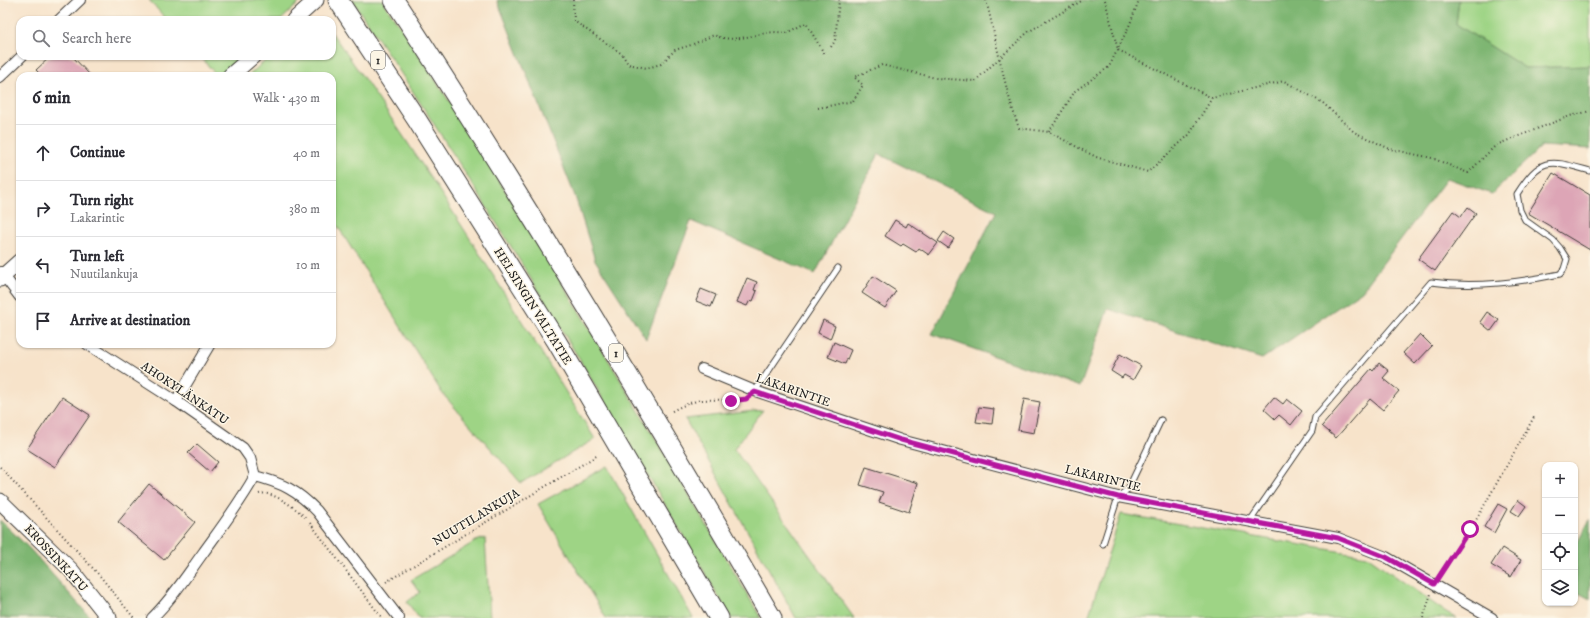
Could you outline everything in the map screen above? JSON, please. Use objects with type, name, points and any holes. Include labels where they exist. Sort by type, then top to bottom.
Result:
[{"type":"highway","name":"HELSINGIN VALTATIE","points":[[338,0],[417,120],[557,342],[719,618]]},
{"type":"highway","name":"1","points":[[394,0],[455,93],[595,317],[772,618]]},
{"type":"street","points":[[64,16],[80,0]]},
{"type":"street","points":[[298,16],[316,0]]},
{"type":"street","points":[[0,77],[18,60]]},
{"type":"street","points":[[235,72],[248,60]]},
{"type":"street","points":[[16,264],[1,275],[16,292]]},
{"type":"street","name":"AHOKYLÄNKATU","points":[[93,348],[176,401],[243,448],[250,458],[255,476]]},
{"type":"street","points":[[176,401],[208,348]]},
{"type":"street","name":"LAKARINTIE","points":[[702,369],[755,392],[901,440],[1118,497],[1338,538],[1386,557],[1492,618]]},
{"type":"street","points":[[152,618],[164,607],[183,582],[233,511],[255,476],[286,485],[304,498],[317,511],[399,618]]},
{"type":"street","name":"KROSSINKATU","points":[[0,501],[71,570],[110,618]]},
{"type":"lane","points":[[1250,521],[1312,431],[1315,417],[1431,282],[1455,286],[1520,282],[1560,274],[1564,269],[1567,259],[1553,240],[1525,220],[1520,210],[1517,194],[1528,177],[1542,164],[1556,162],[1590,171]]},
{"type":"lane","points":[[755,392],[838,268]]},
{"type":"lane","points":[[1103,544],[1118,497],[1128,489],[1161,420]]},
{"type":"path","points":[[573,0],[574,21],[622,54],[628,64],[641,65],[647,68],[661,64],[675,50],[714,35],[722,39],[733,39],[775,31],[786,34],[806,23],[825,55]]},
{"type":"path","points":[[831,47],[835,41],[838,0]]},
{"type":"path","points":[[986,0],[1001,58],[1008,98],[1019,128],[1049,132],[1096,157],[1148,172],[1189,135],[1212,98]]},
{"type":"path","points":[[818,108],[853,101],[863,85],[854,77],[882,65],[936,78],[975,81],[1028,32],[1083,0]]},
{"type":"path","points":[[1105,0],[1118,50],[1212,98],[1284,81],[1323,103],[1354,132],[1390,149],[1432,158],[1468,172],[1496,146],[1570,116],[1590,111]]},
{"type":"path","points":[[1049,132],[1075,91],[1109,67],[1118,50],[1139,0]]},
{"type":"path","points":[[672,411],[688,403],[703,400],[731,401],[746,399],[755,392]]},
{"type":"path","points":[[1423,618],[1434,584],[1470,529],[1534,417]]},
{"type":"path","name":"NUUTILANKUJA","points":[[364,595],[598,454]]},
{"type":"path","points":[[0,467],[100,576],[134,618]]},
{"type":"path","points":[[256,496],[260,493],[268,493],[300,512],[308,519],[382,618]]},
{"type":"green space","points":[[149,0],[302,0],[285,16],[163,16]]},
{"type":"green space","points":[[352,0],[382,0],[427,67],[580,313],[761,618],[731,618],[594,383],[500,228]]},
{"type":"green space","points":[[497,0],[1459,0],[1456,24],[1525,68],[1590,66],[1590,149],[1542,146],[1492,194],[1447,178],[1362,291],[1262,359],[1108,309],[1080,387],[932,334],[996,212],[879,154],[815,274],[691,221],[646,339],[595,260],[575,196]]},
{"type":"green space","points":[[1459,0],[1590,0],[1590,66],[1525,68],[1456,24]]},
{"type":"green space","points":[[336,39],[401,132],[434,183],[595,439],[521,483],[442,393],[336,223],[336,72],[252,72],[266,60],[336,60]]},
{"type":"green space","points":[[203,60],[238,60],[225,72],[214,72]]},
{"type":"green space","points":[[763,410],[734,449],[854,618],[796,618],[685,419]]},
{"type":"green space","points":[[607,466],[693,618],[606,618],[538,504]]},
{"type":"green space","points":[[1121,514],[1367,556],[1456,618],[1088,618]]},
{"type":"green space","points":[[1590,519],[1590,599],[1578,593],[1578,541]]},
{"type":"green space","points":[[0,520],[29,548],[91,618],[0,618]]},
{"type":"green space","points":[[485,538],[490,618],[419,618],[407,602],[420,592],[411,580],[476,541]]},
{"type":"building","points":[[47,60],[76,60],[87,72],[38,72],[36,70]]},
{"type":"building","points":[[1553,173],[1590,195],[1590,250],[1528,213]]},
{"type":"building","points":[[1468,207],[1476,213],[1435,271],[1418,259],[1453,211],[1461,217]]},
{"type":"building","points":[[895,220],[906,227],[908,223],[938,243],[929,255],[919,248],[916,252],[903,244],[901,246],[885,236]]},
{"type":"building","points":[[944,232],[954,239],[948,248],[938,241]]},
{"type":"building","points":[[873,276],[896,291],[885,308],[862,293]]},
{"type":"building","points":[[747,278],[757,282],[754,290],[757,291],[753,301],[750,300],[747,306],[737,302]]},
{"type":"building","points":[[701,289],[716,295],[711,307],[696,301]]},
{"type":"building","points":[[1487,312],[1499,320],[1491,331],[1480,322]]},
{"type":"building","points":[[823,320],[835,326],[830,339],[818,333]]},
{"type":"building","points":[[1420,334],[1432,346],[1415,364],[1403,353]]},
{"type":"building","points":[[834,342],[851,350],[845,364],[828,357]]},
{"type":"building","points":[[1120,354],[1141,366],[1133,380],[1124,375],[1122,378],[1111,371]]},
{"type":"building","points":[[1379,363],[1389,371],[1383,378],[1399,391],[1383,410],[1370,399],[1336,438],[1322,426],[1371,369],[1373,371]]},
{"type":"building","points":[[62,397],[90,415],[55,467],[27,449]]},
{"type":"building","points":[[1274,397],[1283,404],[1287,399],[1302,411],[1291,425],[1279,415],[1275,419],[1264,409]]},
{"type":"building","points":[[1024,399],[1040,402],[1034,433],[1018,430]]},
{"type":"building","points":[[979,407],[994,409],[992,424],[976,422]]},
{"type":"building","points":[[197,444],[218,462],[210,472],[188,453]]},
{"type":"building","points":[[866,467],[918,483],[909,512],[879,502],[883,492],[860,485]]},
{"type":"building","points":[[149,484],[195,522],[164,560],[118,522]]},
{"type":"building","points":[[1518,500],[1526,506],[1519,516],[1511,511]]},
{"type":"building","points":[[1498,504],[1507,509],[1494,533],[1484,527]]},
{"type":"building","points":[[1502,548],[1521,560],[1511,577],[1491,565]]},
{"type":"route","points":[[731,401],[746,399],[755,392],[901,440],[1118,497],[1313,532],[1338,538],[1386,557],[1434,584],[1470,529]]}]
